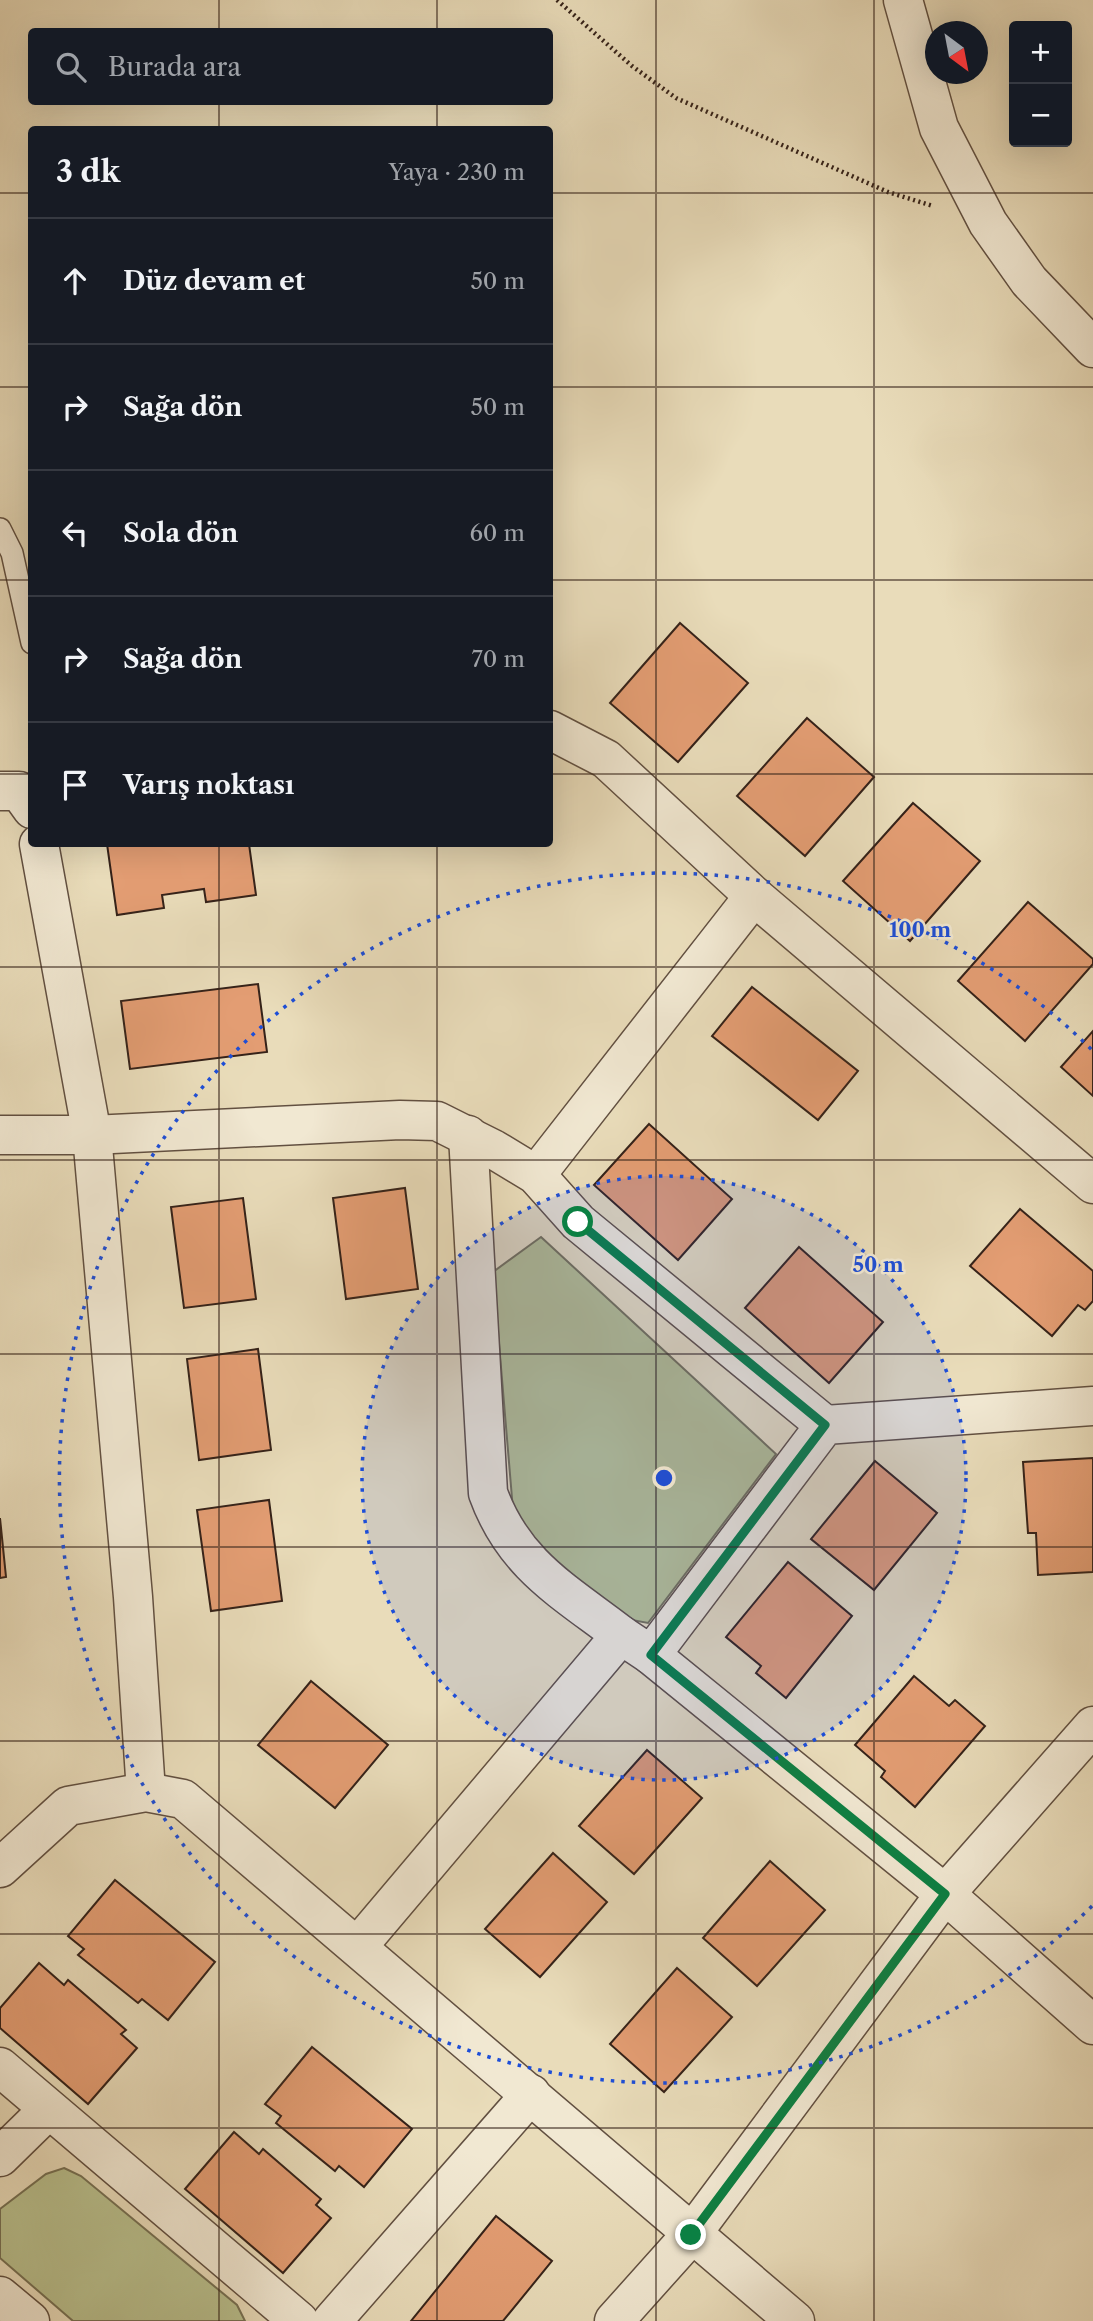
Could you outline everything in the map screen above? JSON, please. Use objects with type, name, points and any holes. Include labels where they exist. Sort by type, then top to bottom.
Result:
[{"type":"street","points":[[903,0],[939,128],[988,223],[1029,281],[1093,348]]},
{"type":"street","points":[[553,732],[606,759],[754,896],[1093,1184]]},
{"type":"street","points":[[0,791],[19,791],[28,803]]},
{"type":"street","points":[[40,847],[92,1135],[133,1597],[146,1792]]},
{"type":"street","points":[[536,1175],[754,896]]},
{"type":"street","points":[[0,1135],[92,1135],[400,1119],[437,1121],[468,1135],[536,1175],[578,1222],[825,1425],[1093,1406]]},
{"type":"street","points":[[468,1135],[488,1493],[498,1520],[515,1547],[537,1570],[636,1645],[945,1894],[1093,2025]]},
{"type":"street","points":[[358,1946],[636,1645],[825,1425]]},
{"type":"street","points":[[614,2321],[691,2235],[945,1894],[1093,1726]]},
{"type":"street","points":[[3,1859],[68,1806],[146,1792],[183,1799],[795,2321]]},
{"type":"street","points":[[0,2067],[299,2321]]},
{"type":"street","points":[[332,2321],[531,2094]]},
{"type":"street","points":[[0,2157],[48,2110]]},
{"type":"street","points":[[0,2296],[30,2321]]},
{"type":"lane","points":[[0,529],[12,554],[28,625]]},
{"type":"path","points":[[557,0],[632,66],[676,98],[888,192],[988,223]]},
{"type":"green space","points":[[541,1237],[776,1454],[648,1623],[616,1617],[514,1522],[493,1272]]},
{"type":"green space","points":[[64,2168],[81,2176],[237,2305],[245,2321],[73,2321],[0,2258],[0,2209],[46,2174]]},
{"type":"building","points":[[680,623],[748,683],[678,762],[610,703]]},
{"type":"building","points":[[807,718],[874,777],[805,856],[737,796]]},
{"type":"building","points":[[913,803],[980,861],[910,941],[843,881]]},
{"type":"building","points":[[107,847],[249,847],[256,895],[206,902],[204,889],[162,895],[164,908],[117,915]]},
{"type":"building","points":[[1028,902],[1093,959],[1093,964],[1025,1041],[958,981]]},
{"type":"building","points":[[258,984],[267,1052],[130,1069],[121,1001]]},
{"type":"building","points":[[752,987],[858,1071],[818,1120],[712,1036]]},
{"type":"building","points":[[1093,1031],[1093,1096],[1061,1067]]},
{"type":"building","points":[[649,1124],[732,1199],[678,1260],[594,1185]]},
{"type":"building","points":[[405,1188],[418,1289],[346,1299],[333,1198]]},
{"type":"building","points":[[243,1198],[256,1299],[184,1308],[171,1207]]},
{"type":"building","points":[[1020,1209],[1093,1271],[1093,1301],[1085,1310],[1078,1305],[1052,1336],[970,1266]]},
{"type":"building","points":[[799,1247],[883,1322],[829,1383],[745,1308]]},
{"type":"building","points":[[258,1349],[271,1450],[199,1460],[187,1359]]},
{"type":"building","points":[[1093,1458],[1093,1572],[1038,1575],[1036,1533],[1028,1533],[1023,1462]]},
{"type":"building","points":[[875,1461],[937,1513],[874,1590],[811,1539]]},
{"type":"building","points":[[269,1500],[282,1601],[211,1611],[197,1510]]},
{"type":"building","points":[[0,1518],[6,1577],[0,1578]]},
{"type":"building","points":[[788,1562],[852,1616],[786,1698],[756,1673],[761,1666],[726,1637]]},
{"type":"building","points":[[914,1676],[949,1706],[955,1700],[985,1726],[915,1807],[881,1777],[885,1771],[855,1745]]},
{"type":"building","points":[[311,1681],[388,1745],[335,1808],[258,1745]]},
{"type":"building","points":[[647,1750],[702,1798],[634,1874],[579,1826]]},
{"type":"building","points":[[553,1853],[607,1902],[540,1977],[485,1929]]},
{"type":"building","points":[[770,1861],[825,1910],[757,1986],[703,1938]]},
{"type":"building","points":[[115,1880],[215,1962],[168,2020],[142,1999],[138,2003],[78,1955],[84,1949],[68,1936]]},
{"type":"building","points":[[39,1963],[64,1985],[68,1980],[126,2030],[121,2034],[137,2048],[88,2104],[0,2028],[0,2008]]},
{"type":"building","points":[[677,1968],[732,2017],[664,2092],[610,2044]]},
{"type":"building","points":[[312,2047],[412,2129],[364,2187],[339,2166],[335,2171],[276,2123],[281,2116],[265,2104]]},
{"type":"building","points":[[234,2132],[259,2154],[263,2149],[321,2199],[316,2205],[331,2218],[283,2273],[185,2189]]},
{"type":"building","points":[[496,2216],[552,2261],[503,2321],[411,2321]]},
{"type":"route","points":[[578,1222],[825,1425],[651,1655],[945,1894],[691,2235]]}]
